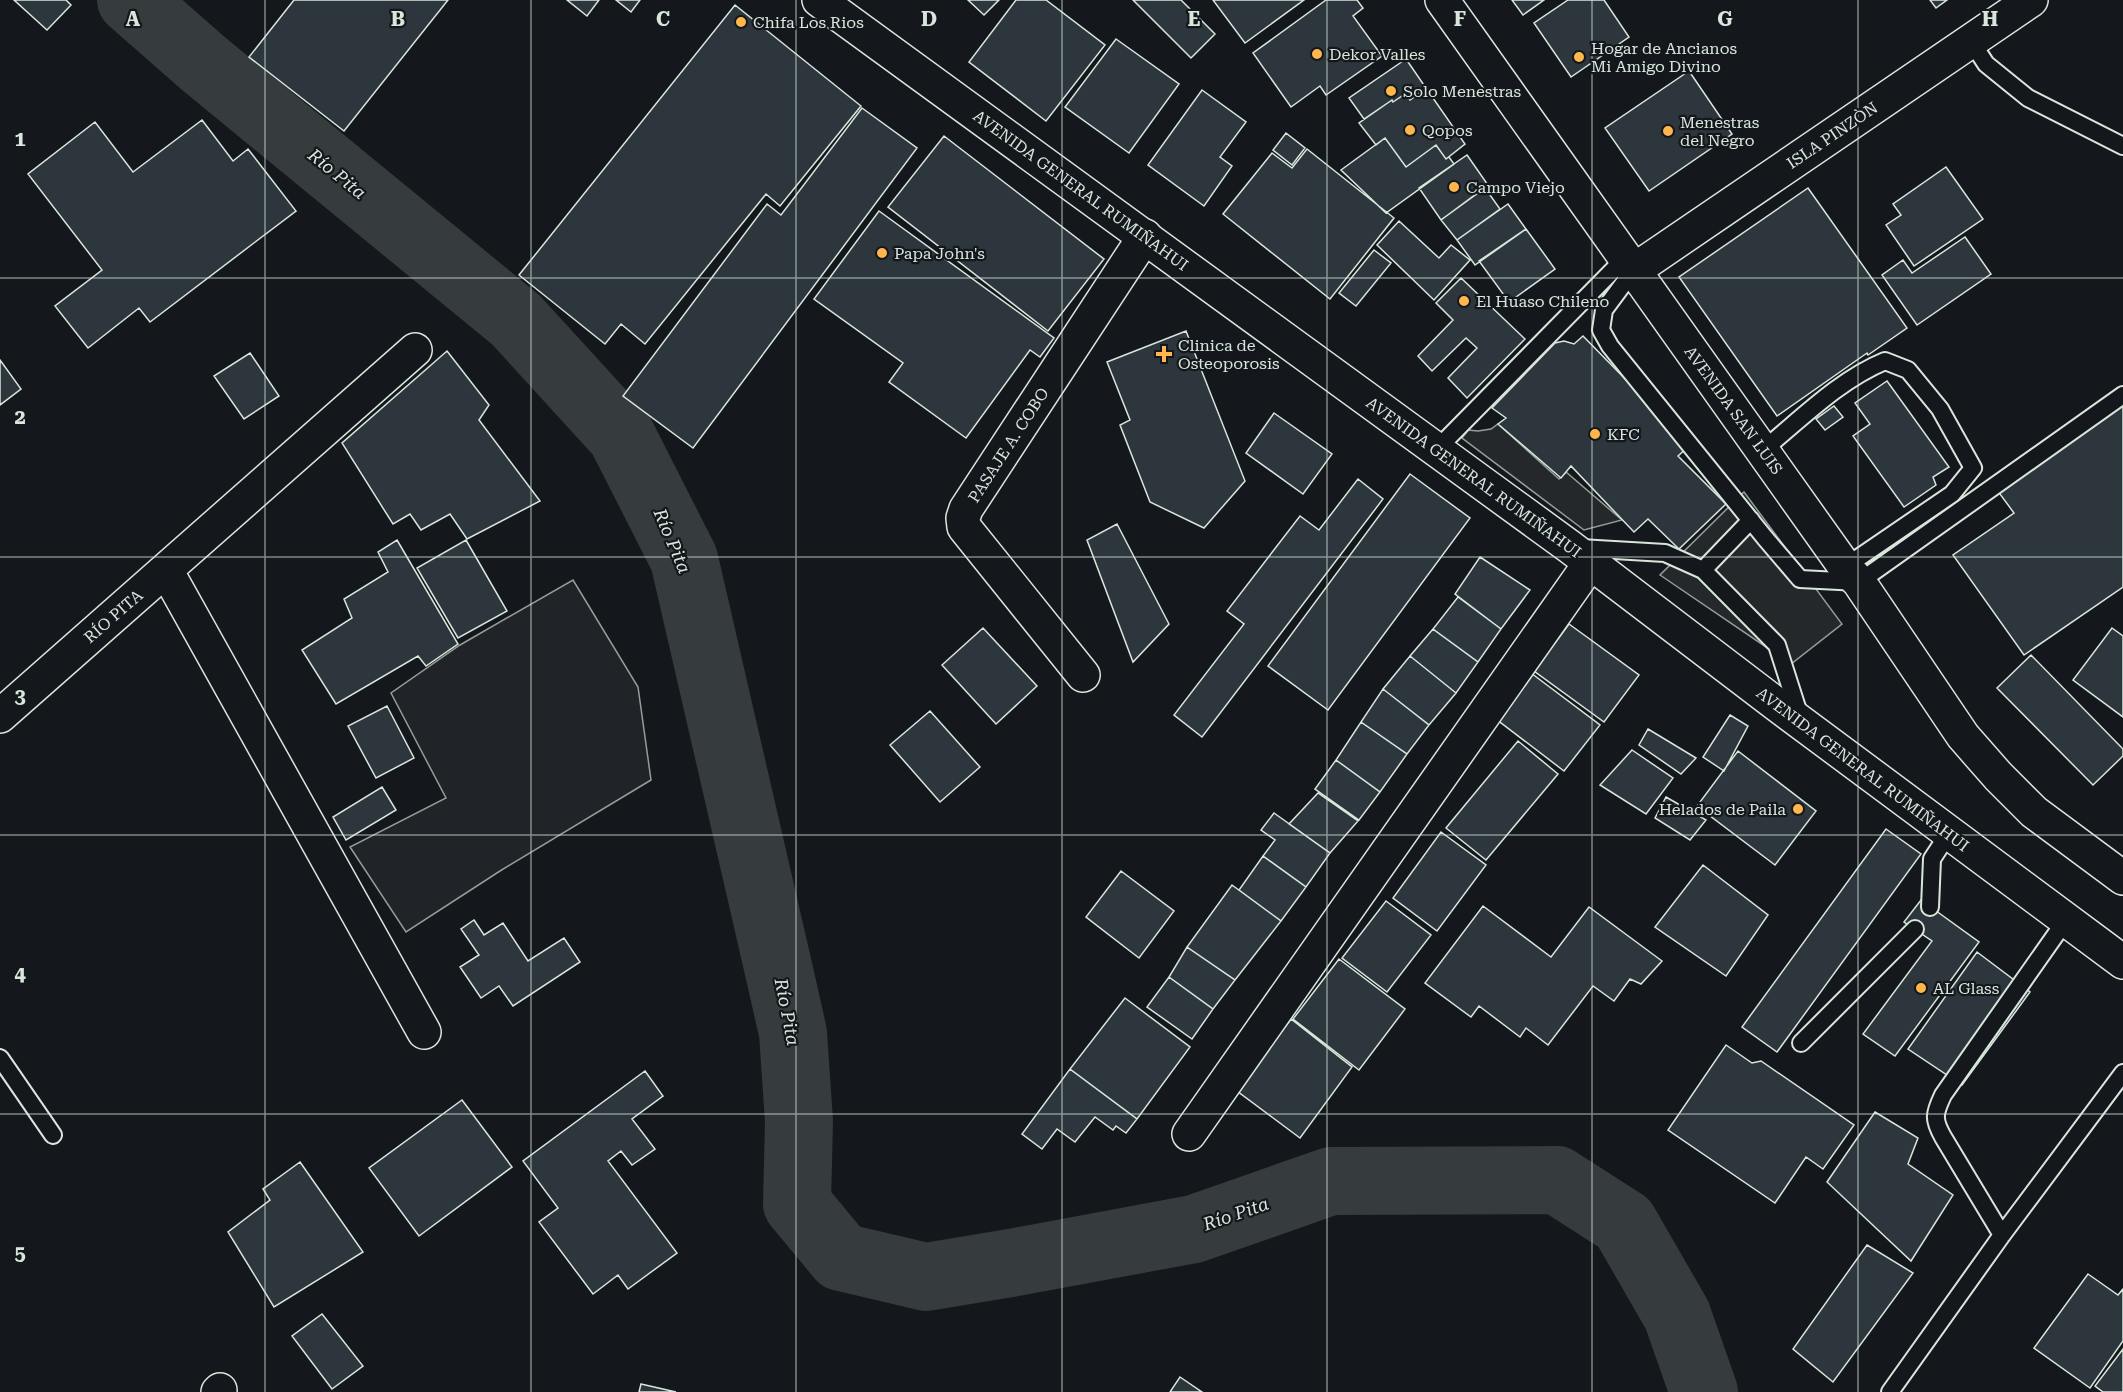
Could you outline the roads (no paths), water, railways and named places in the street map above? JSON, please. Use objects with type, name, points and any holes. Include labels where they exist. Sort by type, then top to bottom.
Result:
[{"type":"main road","name":"AVENIDA GENERAL RUMIÑAHUI","points":[[819,0],[1580,555],[1802,724],[2123,962]]},
{"type":"main road","name":"AVENIDA SAN LUIS","points":[[1442,0],[1852,575],[1963,736],[2034,812],[2123,878]]},
{"type":"main road","name":"ISLA PINZÒN","points":[[1629,264],[2031,0]]},
{"type":"main road","name":"PASAJE A. COBO","points":[[1083,675],[964,527],[963,518],[966,509],[1145,236]]},
{"type":"main road","name":"RÍO PITA","points":[[0,716],[416,350]]},
{"type":"main road","points":[[1189,1134],[1580,555]]},
{"type":"main road","points":[[166,570],[424,1032]]},
{"type":"lane","points":[[1971,41],[1986,64],[2028,98],[2123,146]]},
{"type":"lane","points":[[1436,450],[1629,264]]},
{"type":"lane","points":[[1629,264],[1605,310],[1600,330],[1610,346],[1800,579],[1852,575],[2123,394]]},
{"type":"lane","points":[[1763,450],[1865,369],[1885,361],[1908,370],[1940,409],[1973,468],[1952,494],[1852,575]]},
{"type":"lane","points":[[1703,570],[1751,520]]},
{"type":"lane","points":[[1580,555],[1665,553],[1703,570],[1777,645],[1802,724]]},
{"type":"lane","points":[[1930,907],[1932,859],[1949,833]]},
{"type":"lane","points":[[2002,1235],[1939,1130],[1935,1122],[1936,1109],[1943,1095],[2066,920]]},
{"type":"lane","points":[[1801,1043],[1914,929]]},
{"type":"lane","points":[[0,1058],[53,1135]]},
{"type":"lane","points":[[1890,1392],[2002,1235],[2123,1073]]},
{"type":"waterway","name":"Río Pita","points":[[131,0],[204,64],[516,320],[621,435],[684,559],[779,971],[793,1033],[799,1121],[797,1204],[841,1257],[926,1277],[1194,1229],[1331,1181],[1557,1180],[1624,1223],[1677,1315],[1704,1392]]},
{"type":"place","name":"Chifa Los Rios","points":[[741,22]]},
{"type":"place","name":"Dekor Valles","points":[[1317,54]]},
{"type":"place","name":"Hogar de Ancianos Mi Amigo Divino","points":[[1579,57]]},
{"type":"place","name":"Solo Menestras","points":[[1391,91]]},
{"type":"place","name":"Qopos","points":[[1410,130]]},
{"type":"place","name":"Menestras del Negro","points":[[1668,131]]},
{"type":"place","name":"Campo Viejo","points":[[1454,187]]},
{"type":"place","name":"Papa John's","points":[[882,253]]},
{"type":"place","name":"El Huaso Chileno","points":[[1464,301]]},
{"type":"place","name":"Clinica de Osteoporosis","points":[[1164,354]]},
{"type":"place","name":"KFC","points":[[1595,434]]},
{"type":"place","name":"Helados de Paila","points":[[1798,809]]},
{"type":"place","name":"AL Glass","points":[[1921,988]]}]
